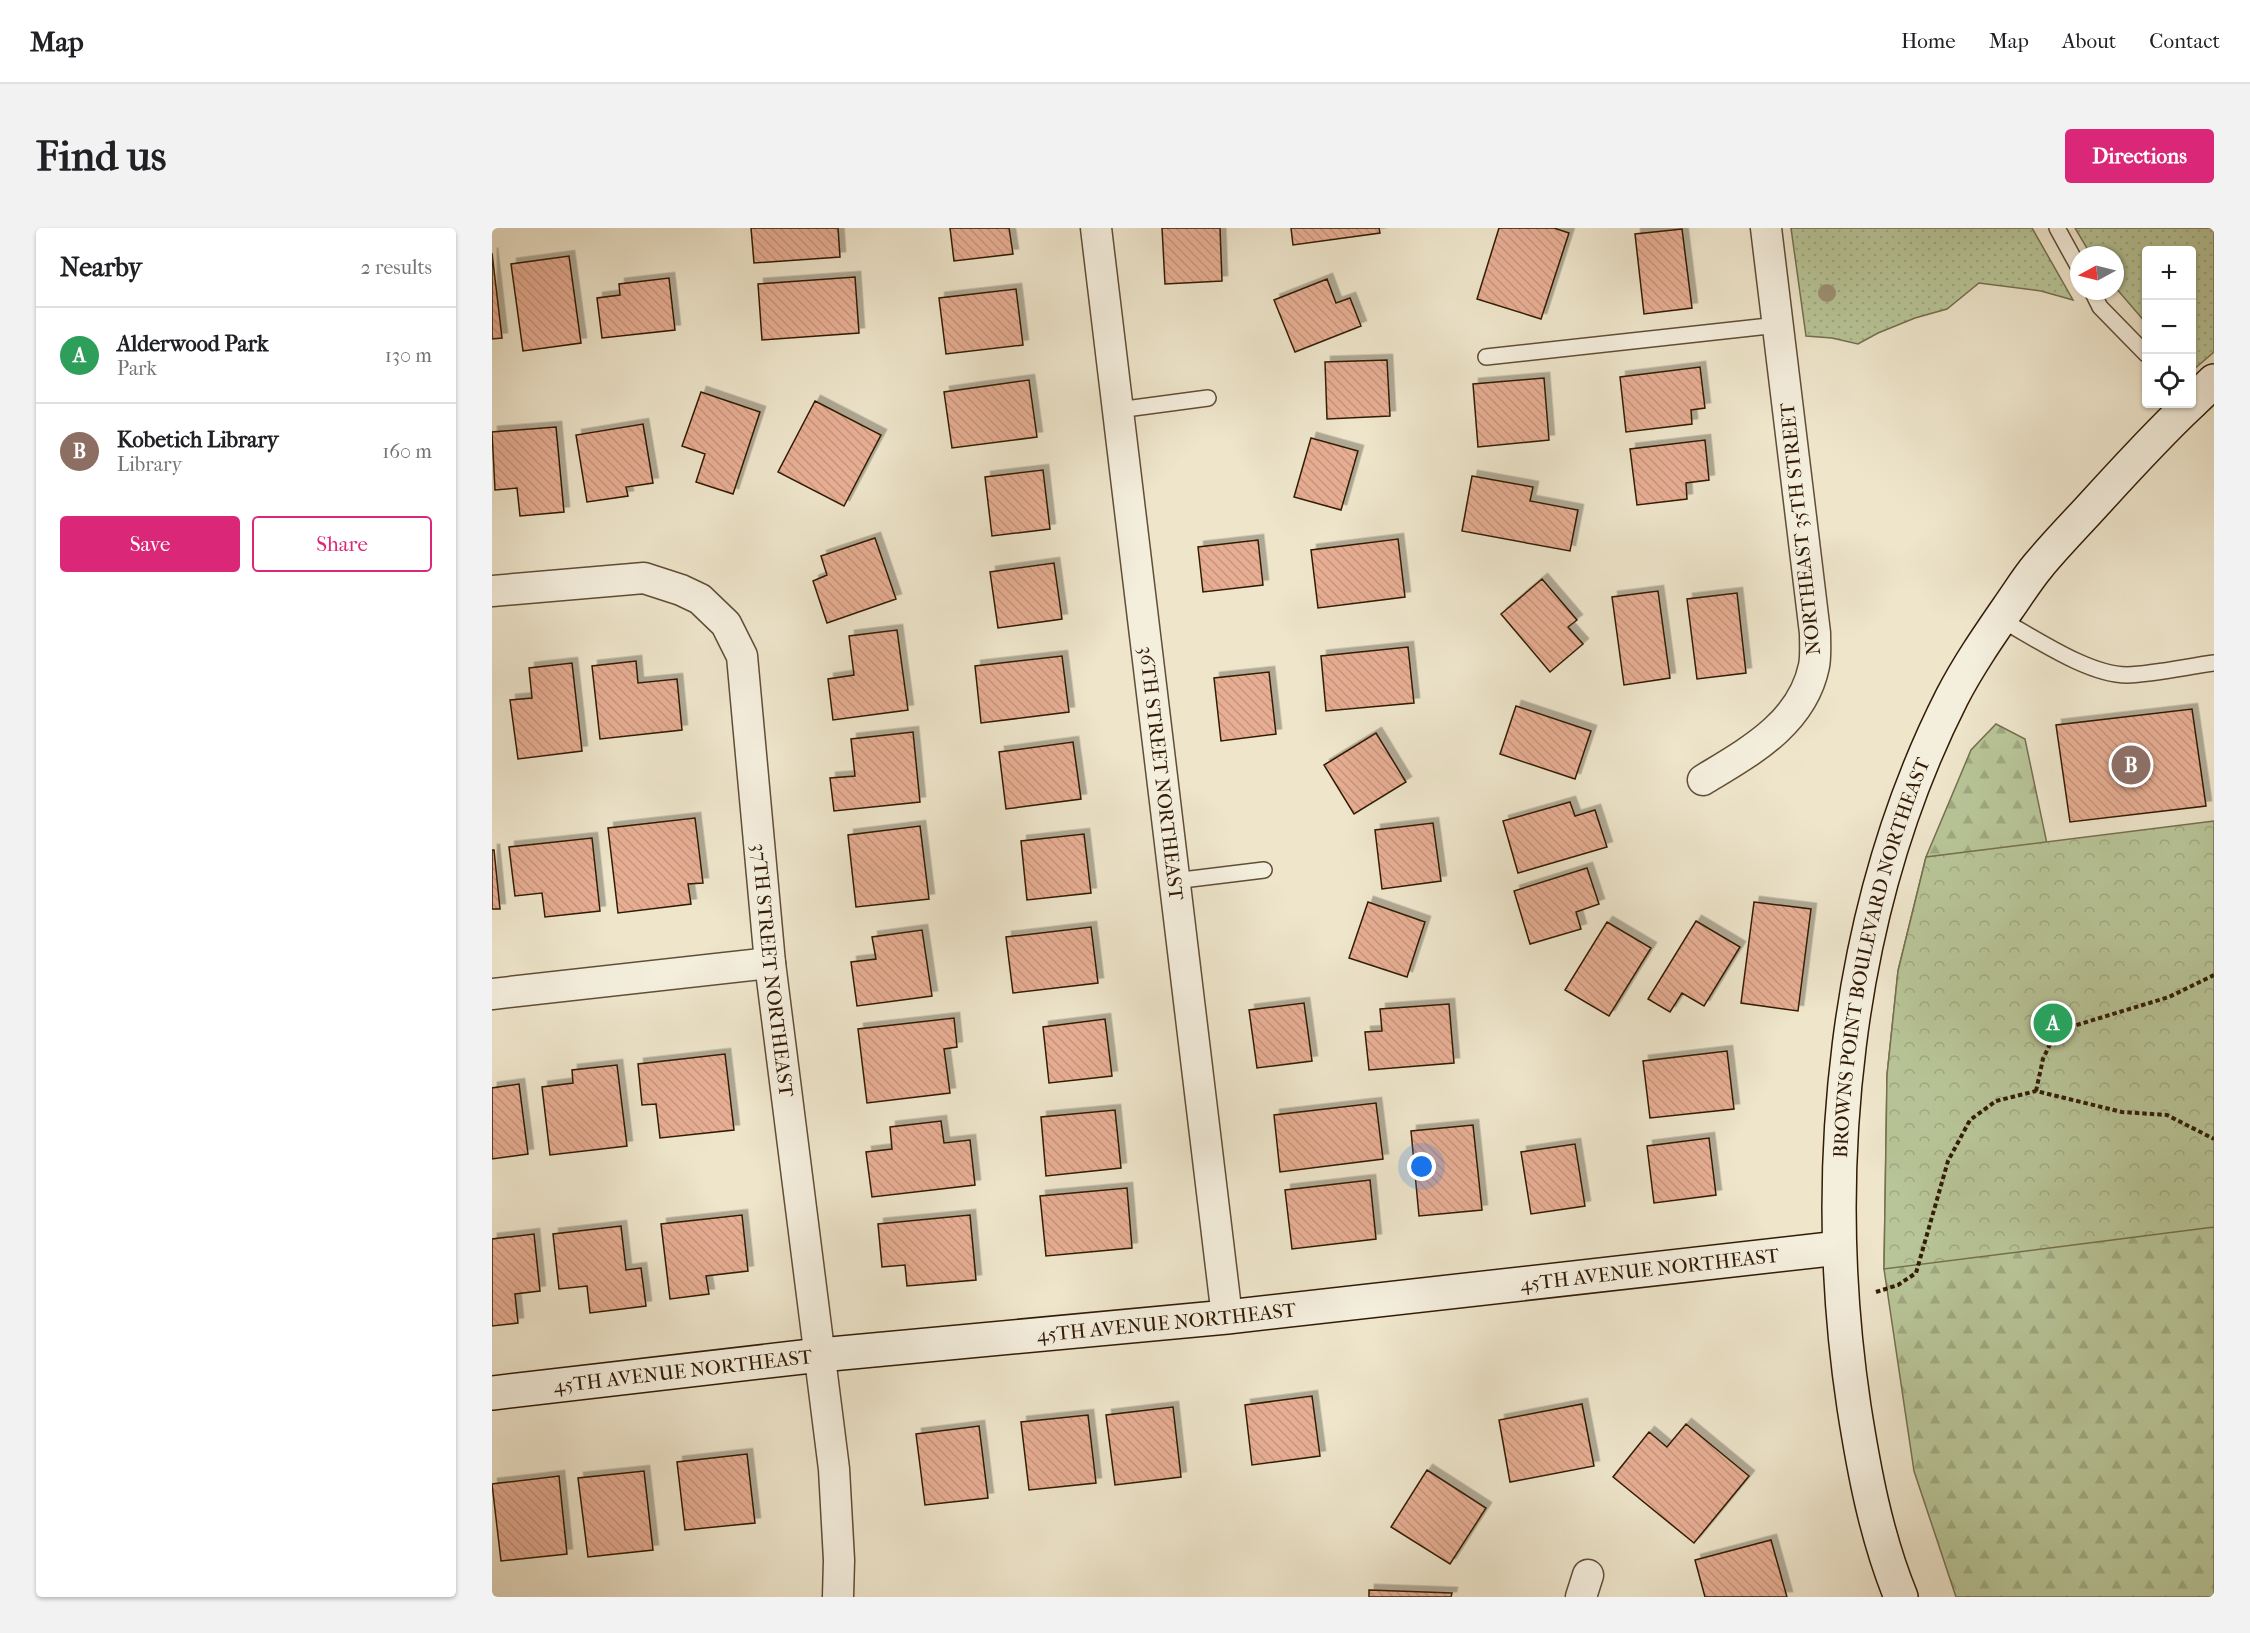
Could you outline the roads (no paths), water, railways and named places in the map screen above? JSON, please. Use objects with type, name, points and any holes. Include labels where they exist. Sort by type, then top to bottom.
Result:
[{"type":"street","name":"36TH STREET NORTHEAST","points":[[1096,228],[1227,1317]]},
{"type":"street","name":"NORTHEAST 35TH STREET","points":[[1703,780],[1759,746],[1780,727],[1798,705],[1808,685],[1814,665],[1815,633],[1766,228]]},
{"type":"street","name":"BROWNS POINT BOULEVARD NORTHEAST","points":[[2196,397],[2214,381]]},
{"type":"street","name":"BROWNS POINT BOULEVARD NORTHEAST","points":[[1901,1597],[1875,1520],[1861,1454],[1845,1346],[1839,1248],[1840,1150],[1850,1034],[1871,926],[1893,844],[1921,764],[1953,695],[2036,568],[2185,408]]},
{"type":"street","name":"37TH STREET NORTHEAST","points":[[492,591],[644,578],[681,590],[699,599],[726,624],[742,656],[770,963],[834,1469],[839,1560],[838,1597]]},
{"type":"street","points":[[492,994],[770,963]]},
{"type":"street","name":"45TH AVENUE NORTHEAST","points":[[492,1393],[820,1355],[1227,1317],[1839,1248]]},
{"type":"lane","points":[[2057,228],[2070,252]]},
{"type":"lane","points":[[2096,300],[2100,307],[2142,350]]},
{"type":"lane","points":[[1485,357],[1778,325]]},
{"type":"lane","points":[[1118,410],[1208,398]]},
{"type":"lane","points":[[2001,619],[2091,668],[2112,674],[2127,675],[2214,663]]},
{"type":"lane","points":[[1174,881],[1264,870]]},
{"type":"place","name":"Kobetich Library","points":[[2131,765]]},
{"type":"place","name":"Alderwood Park","points":[[2053,1023]]}]
